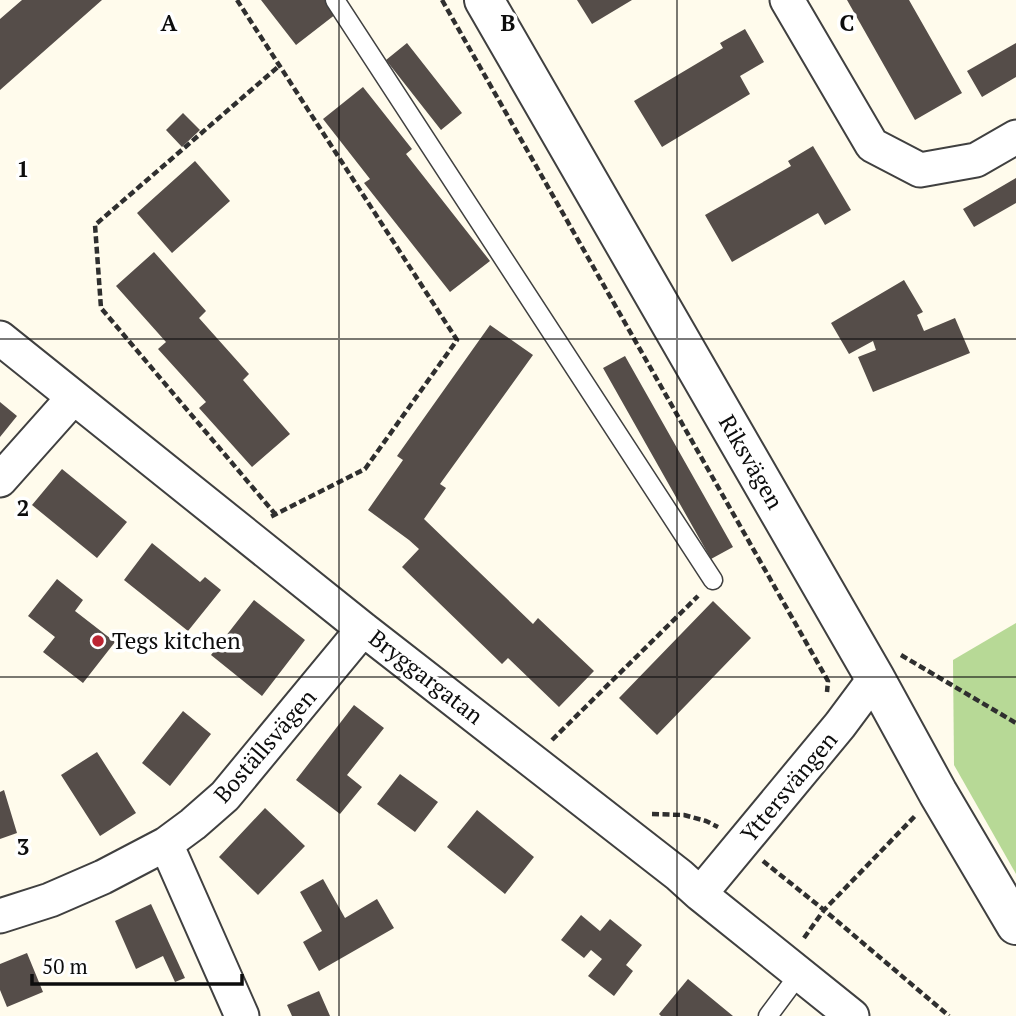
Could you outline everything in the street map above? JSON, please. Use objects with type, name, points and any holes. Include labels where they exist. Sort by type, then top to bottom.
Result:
[{"type":"street","name":"Riksvägen","points":[[484,0],[887,666],[938,793],[1016,925]]},
{"type":"street","points":[[787,0],[872,145],[920,170],[976,160],[1016,137]]},
{"type":"street","name":"Bryggargatan","points":[[0,338],[852,1016]]},
{"type":"street","points":[[0,480],[73,398]]},
{"type":"street","name":"Boställsvägen","points":[[0,916],[50,900],[166,844],[225,796],[363,629]]},
{"type":"street","name":"Yttersvängen","points":[[700,894],[887,666]]},
{"type":"street","points":[[166,844],[243,1016]]},
{"type":"lane","points":[[335,0],[713,580]]},
{"type":"lane","points":[[768,1016],[793,968]]},
{"type":"path","points":[[237,0],[457,340],[365,469],[276,515],[263,519]]},
{"type":"path","points":[[442,0],[828,681],[826,699]]},
{"type":"path","points":[[276,515],[101,308],[95,225],[279,65]]},
{"type":"path","points":[[547,745],[713,580]]},
{"type":"path","points":[[887,666],[1016,723]]},
{"type":"path","points":[[793,968],[824,910],[938,793]]},
{"type":"path","points":[[648,813],[684,815],[706,821],[730,833],[949,1016]]},
{"type":"green space","points":[[1016,623],[1016,874],[954,765],[953,660]]},
{"type":"building","points":[[22,0],[102,0],[0,90],[0,19]]},
{"type":"building","points":[[261,0],[325,0],[336,14],[296,45]]},
{"type":"building","points":[[577,0],[632,0],[592,24]]},
{"type":"building","points":[[847,0],[909,0],[962,93],[915,120]]},
{"type":"building","points":[[745,29],[764,62],[740,76],[750,94],[662,147],[634,101],[723,48],[720,43]]},
{"type":"building","points":[[407,43],[462,113],[441,130],[386,60]]},
{"type":"building","points":[[1016,43],[1016,77],[982,97],[967,71]]},
{"type":"building","points":[[363,87],[412,149],[406,154],[490,261],[450,292],[364,183],[370,179],[323,119]]},
{"type":"building","points":[[183,113],[200,130],[182,147],[166,130]]},
{"type":"building","points":[[813,146],[851,210],[825,225],[818,213],[732,262],[705,215],[791,166],[788,161]]},
{"type":"building","points":[[195,161],[230,201],[172,253],[137,213]]},
{"type":"building","points":[[1016,178],[1016,203],[974,227],[963,209]]},
{"type":"building","points":[[154,252],[206,311],[199,318],[249,374],[243,380],[290,434],[252,467],[199,408],[206,402],[158,349],[166,342],[116,286]]},
{"type":"building","points":[[904,280],[923,312],[917,315],[924,331],[955,318],[970,353],[873,392],[858,357],[876,350],[873,341],[849,354],[831,323]]},
{"type":"building","points":[[490,325],[533,355],[440,484],[446,488],[424,519],[533,624],[538,618],[594,671],[559,707],[508,658],[502,664],[402,567],[419,549],[368,510],[403,460],[397,456]]},
{"type":"building","points":[[625,356],[733,547],[711,559],[603,368]]},
{"type":"building","points":[[0,402],[17,416],[0,437]]},
{"type":"building","points":[[62,469],[127,522],[97,558],[32,505]]},
{"type":"building","points":[[152,543],[200,582],[205,577],[221,590],[188,631],[124,580]]},
{"type":"building","points":[[57,579],[83,600],[75,611],[115,642],[83,683],[43,652],[55,637],[28,616]]},
{"type":"building","points":[[254,600],[305,640],[262,696],[211,655]]},
{"type":"building","points":[[713,601],[751,638],[657,735],[619,698]]},
{"type":"building","points":[[354,705],[384,728],[347,775],[362,787],[340,814],[296,780]]},
{"type":"building","points":[[183,711],[211,734],[170,786],[142,763]]},
{"type":"building","points":[[97,752],[136,813],[100,836],[61,775]]},
{"type":"building","points":[[400,774],[438,802],[415,832],[377,804]]},
{"type":"building","points":[[4,790],[17,833],[0,839],[0,792]]},
{"type":"building","points":[[265,808],[305,846],[258,895],[219,857]]},
{"type":"building","points":[[477,810],[534,857],[505,894],[447,847]]},
{"type":"building","points":[[323,879],[345,918],[377,899],[394,928],[319,971],[303,942],[322,931],[300,892]]},
{"type":"building","points":[[151,904],[185,978],[175,982],[163,956],[136,969],[115,921]]},
{"type":"building","points":[[581,915],[600,931],[610,919],[642,945],[626,965],[633,971],[614,996],[588,976],[602,959],[591,950],[584,958],[561,940]]},
{"type":"building","points":[[27,953],[43,992],[7,1007],[0,990],[0,964]]},
{"type":"building","points":[[688,979],[733,1016],[661,1016],[659,1014]]},
{"type":"building","points":[[319,991],[330,1016],[292,1016],[287,1005]]},
{"type":"place","name":"Tegs kitchen","points":[[98,641]]}]
